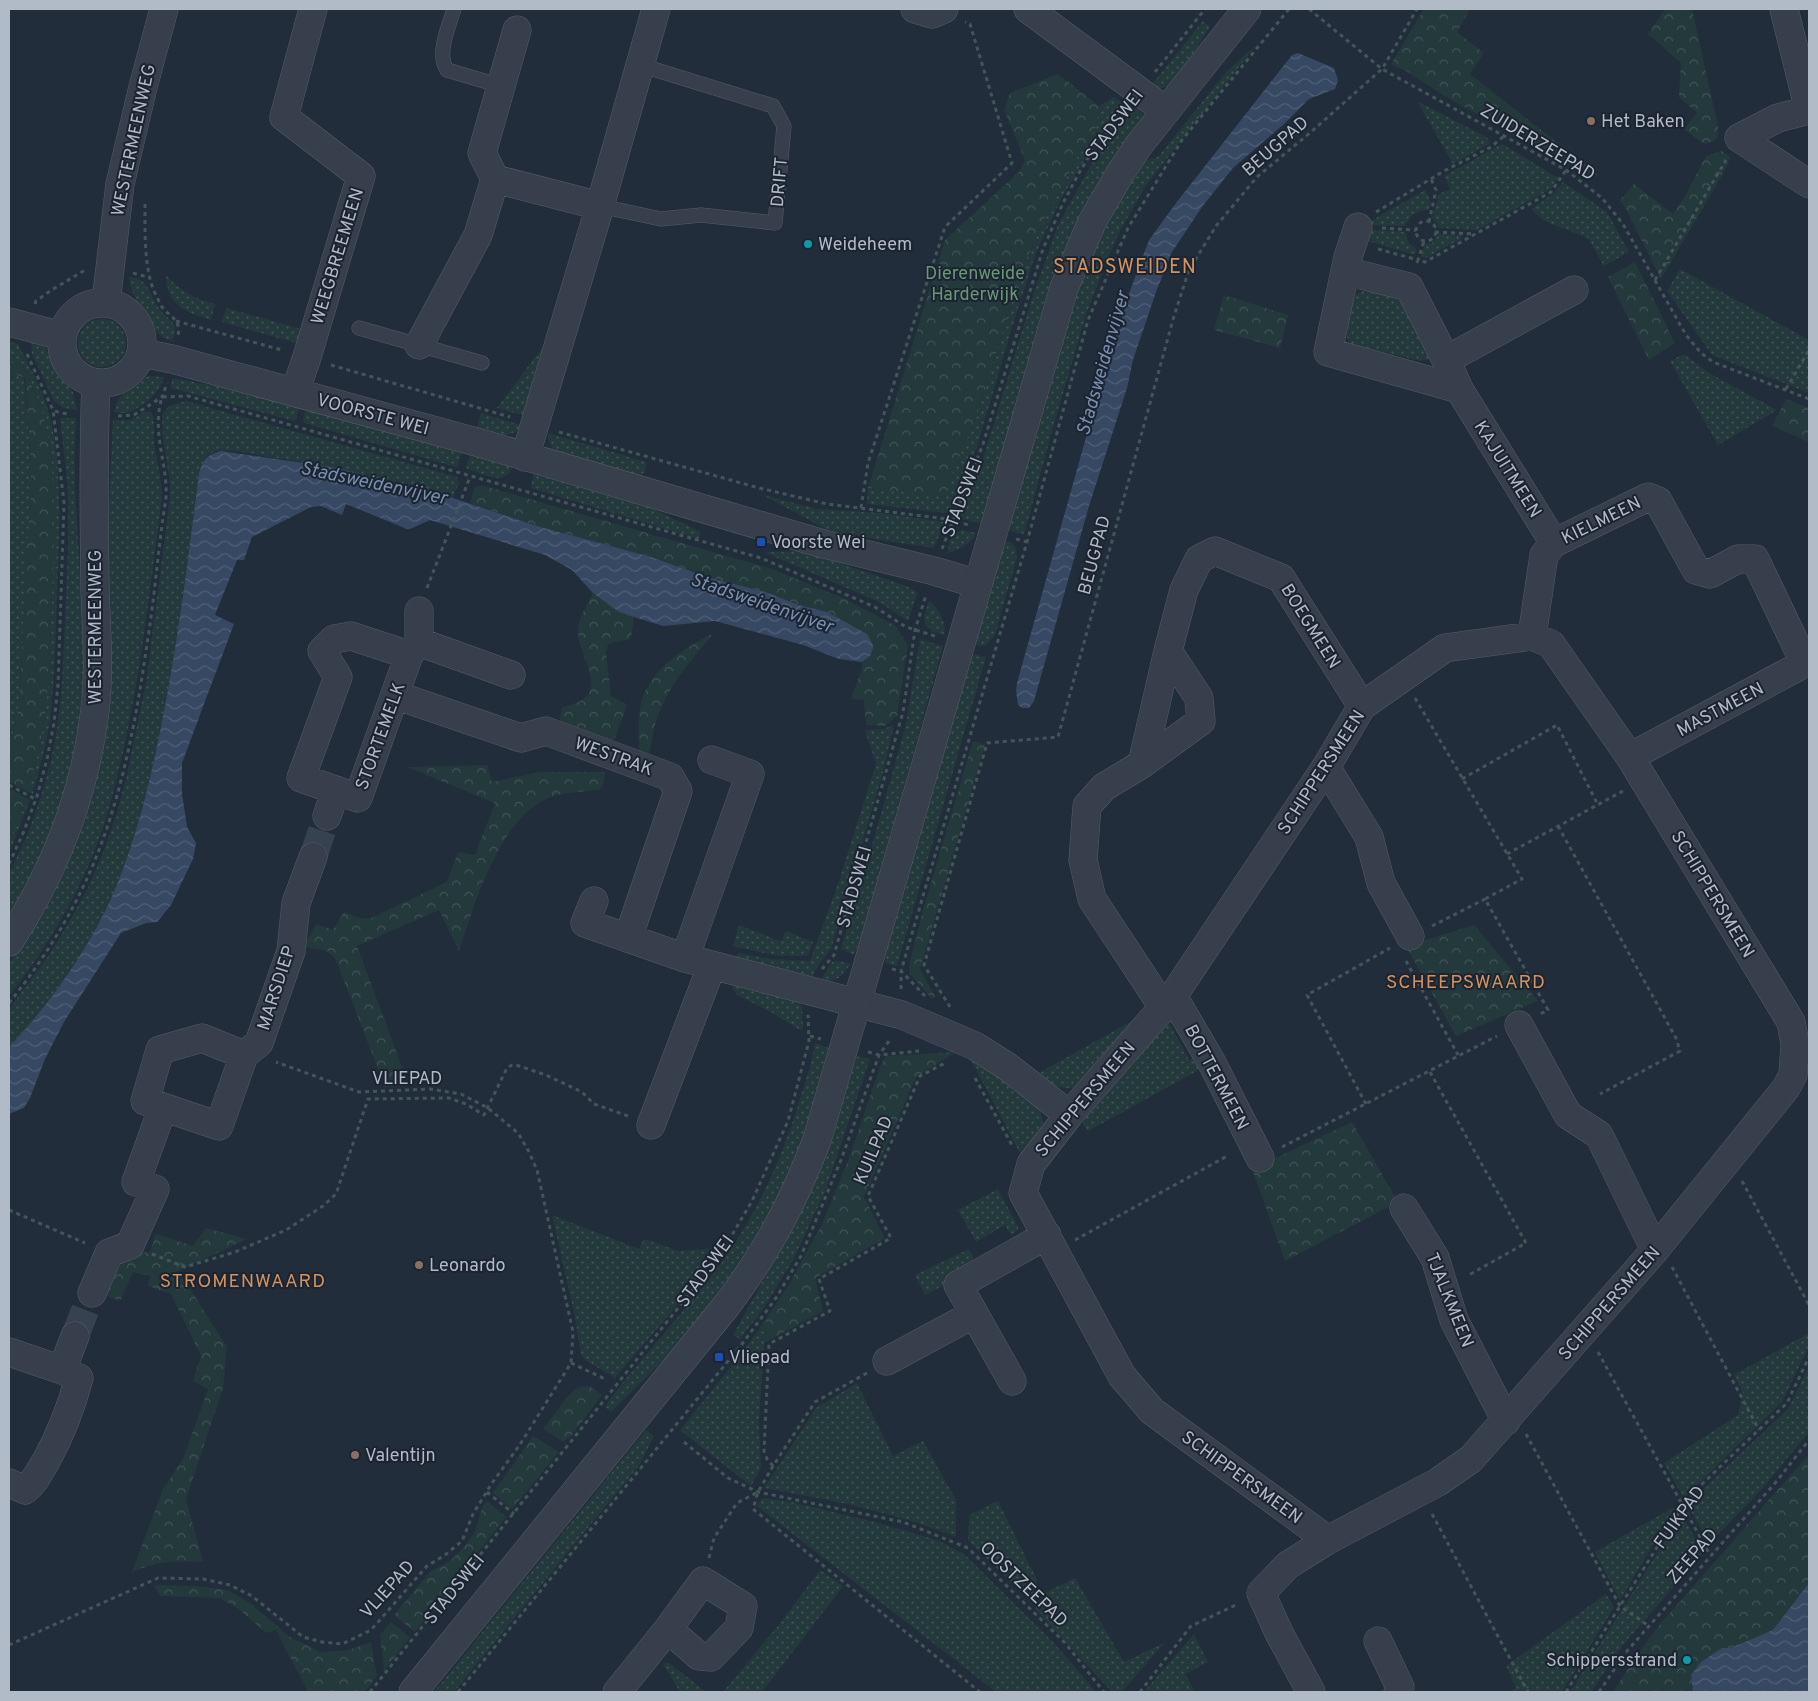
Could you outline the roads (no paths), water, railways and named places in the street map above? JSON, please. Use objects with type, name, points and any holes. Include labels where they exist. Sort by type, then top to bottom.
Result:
[{"type":"street","name":"WESTERMEENWEG","points":[[106,302],[120,184],[164,9]]},
{"type":"street","name":"WEEGBREEMEEN","points":[[295,392],[361,176],[284,117],[314,9]]},
{"type":"street","points":[[525,457],[600,206],[656,9]]},
{"type":"street","points":[[1028,9],[1166,111]]},
{"type":"street","name":"STADSWEI","points":[[413,1692],[751,1273],[794,1199],[817,1140],[1064,288],[1079,250],[1106,196],[1139,145],[1247,9]]},
{"type":"street","points":[[1784,9],[1809,110],[1778,118],[1739,138],[1809,184]]},
{"type":"street","points":[[419,345],[478,235],[495,179],[482,153],[517,30]]},
{"type":"street","points":[[495,179],[600,206]]},
{"type":"street","points":[[1355,234],[1328,352],[1459,390]]},
{"type":"street","name":"KAJUITMEEN","points":[[1345,271],[1409,288],[1446,360],[1459,390],[1554,543]]},
{"type":"street","points":[[1446,360],[1574,290]]},
{"type":"street","points":[[106,302],[117,305],[130,313],[139,325],[143,340],[142,353],[134,368],[124,376],[112,382],[96,383],[74,372],[66,361],[62,348],[62,336],[68,322],[77,311],[88,304],[106,302]]},
{"type":"street","points":[[9,322],[62,336]]},
{"type":"street","name":"VOORSTE WEI","points":[[142,353],[172,359],[295,392],[820,543],[934,571],[978,584]]},
{"type":"street","name":"WESTERMEENWEG","points":[[9,942],[40,891],[70,822],[81,786],[92,729],[98,672],[95,545],[96,383]]},
{"type":"street","name":"KIELMEEN","points":[[1554,543],[1648,497],[1658,501],[1696,570],[1710,574],[1738,559],[1755,559],[1807,663]]},
{"type":"street","points":[[1532,636],[1544,555],[1554,543]]},
{"type":"street","name":"BOEGMEEN","points":[[1142,764],[1184,590],[1198,559],[1215,551],[1281,578],[1362,706]]},
{"type":"street","name":"STORTEMELK","points":[[419,611],[414,648],[358,798],[302,778],[338,677],[322,651],[334,639],[351,636],[414,648],[511,675]]},
{"type":"street","name":"SCHIPPERSMEEN","points":[[1532,636],[1551,644],[1637,768],[1802,1040],[1790,1081],[1730,1158],[1658,1247],[1471,1459],[1438,1482],[1328,1540],[1152,1411],[1122,1376],[1023,1193],[1031,1164],[1069,1115],[1168,1002],[1326,767],[1362,706],[1445,648],[1532,636]]},
{"type":"street","points":[[1168,652],[1198,698],[1201,721],[1142,764],[1104,787],[1087,806],[1082,860],[1092,899],[1168,1002]]},
{"type":"street","name":"MASTMEEN","points":[[1637,768],[1807,663]]},
{"type":"street","name":"WESTRAK","points":[[395,695],[521,738],[546,731],[670,778],[678,791],[628,938]]},
{"type":"street","points":[[685,958],[750,774],[712,760]]},
{"type":"street","points":[[1326,767],[1369,837],[1381,883],[1404,940]]},
{"type":"street","points":[[327,816],[336,790]]},
{"type":"street","name":"MARSDIEP","points":[[244,1055],[202,1038],[160,1050],[145,1100],[219,1126],[244,1055],[259,1043],[288,961],[291,951],[296,904],[313,857]]},
{"type":"street","points":[[594,901],[585,923],[685,958],[902,1015],[975,1046],[1008,1066],[1069,1115]]},
{"type":"street","points":[[651,1125],[712,964]]},
{"type":"street","name":"BOTTERMEEN","points":[[1168,1002],[1212,1063],[1260,1158]]},
{"type":"street","points":[[1519,1025],[1568,1115],[1599,1134],[1658,1247]]},
{"type":"street","points":[[92,1293],[155,1189],[136,1182],[164,1107]]},
{"type":"street","name":"TJALKMEEN","points":[[1404,1208],[1435,1258],[1454,1320],[1510,1416]]},
{"type":"street","points":[[1012,1382],[958,1285],[1051,1243]]},
{"type":"street","points":[[887,1361],[974,1314]]},
{"type":"street","points":[[62,1370],[75,1336]]},
{"type":"street","points":[[9,1352],[62,1370],[79,1378],[72,1405],[60,1436],[32,1484],[26,1490],[9,1484]]},
{"type":"street","points":[[1311,1692],[1279,1633],[1261,1593],[1288,1565],[1328,1540]]},
{"type":"street","points":[[617,1692],[668,1629],[703,1581],[743,1606],[739,1628],[711,1657],[699,1656],[668,1629]]},
{"type":"street","points":[[1378,1641],[1400,1687],[1398,1692]]},
{"type":"lane","points":[[454,9],[441,56],[443,64],[447,70],[501,86]]},
{"type":"lane","name":"DRIFT","points":[[600,206],[661,219],[701,215],[775,223],[784,126],[773,106],[640,65]]},
{"type":"lane","points":[[359,328],[482,363]]},
{"type":"water","points":[[1298,53],[1334,68],[1338,80],[1335,89],[1309,99],[1284,124],[1233,168],[1202,207],[1172,252],[1133,360],[1127,388],[1089,506],[1034,701],[1029,708],[1022,708],[1018,705],[1017,683],[1101,384],[1131,288],[1149,240],[1292,55]]},
{"type":"water","name":"Stadsweidenvijver","points":[[221,451],[337,468],[453,498],[537,526],[651,557],[710,578],[765,592],[799,605],[827,612],[867,634],[873,645],[871,655],[862,662],[839,659],[803,645],[715,621],[663,626],[619,612],[593,593],[572,570],[545,555],[430,520],[407,529],[346,504],[342,515],[321,506],[311,507],[252,537],[244,560],[237,560],[215,615],[234,624],[182,763],[182,793],[187,827],[196,843],[193,859],[171,905],[157,922],[146,923],[121,933],[64,1022],[45,1059],[30,1098],[24,1108],[9,1114],[9,1047],[38,1014],[78,959],[110,901],[127,859],[151,772],[173,664],[199,473],[207,458]]},
{"type":"water","points":[[1809,1583],[1809,1692],[1693,1692],[1691,1675],[1701,1662],[1722,1648],[1731,1648],[1773,1630]]},
{"type":"tunnel","points":[[313,857],[327,816]]},
{"type":"tunnel","points":[[75,1336],[92,1293]]},
{"type":"place","name":"Het Baken","points":[[1591,121]]},
{"type":"place","name":"Weideheem","points":[[808,244]]},
{"type":"place","name":"Voorste Wei","points":[[761,542]]},
{"type":"place","name":"Leonardo","points":[[419,1265]]},
{"type":"place","name":"Vliepad","points":[[719,1357]]},
{"type":"place","name":"Valentijn","points":[[355,1455]]},
{"type":"place","name":"Schippersstrand","points":[[1687,1660]]},
{"type":"district","name":"STADSWEIDEN","points":[[1125,266]]},
{"type":"district","name":"SCHEEPSWAARD","points":[[1466,981]]},
{"type":"district","name":"STROMENWAARD","points":[[243,1280]]},
{"type":"park label","name":"Dierenweide Harderwijk","points":[[975,283]]}]
